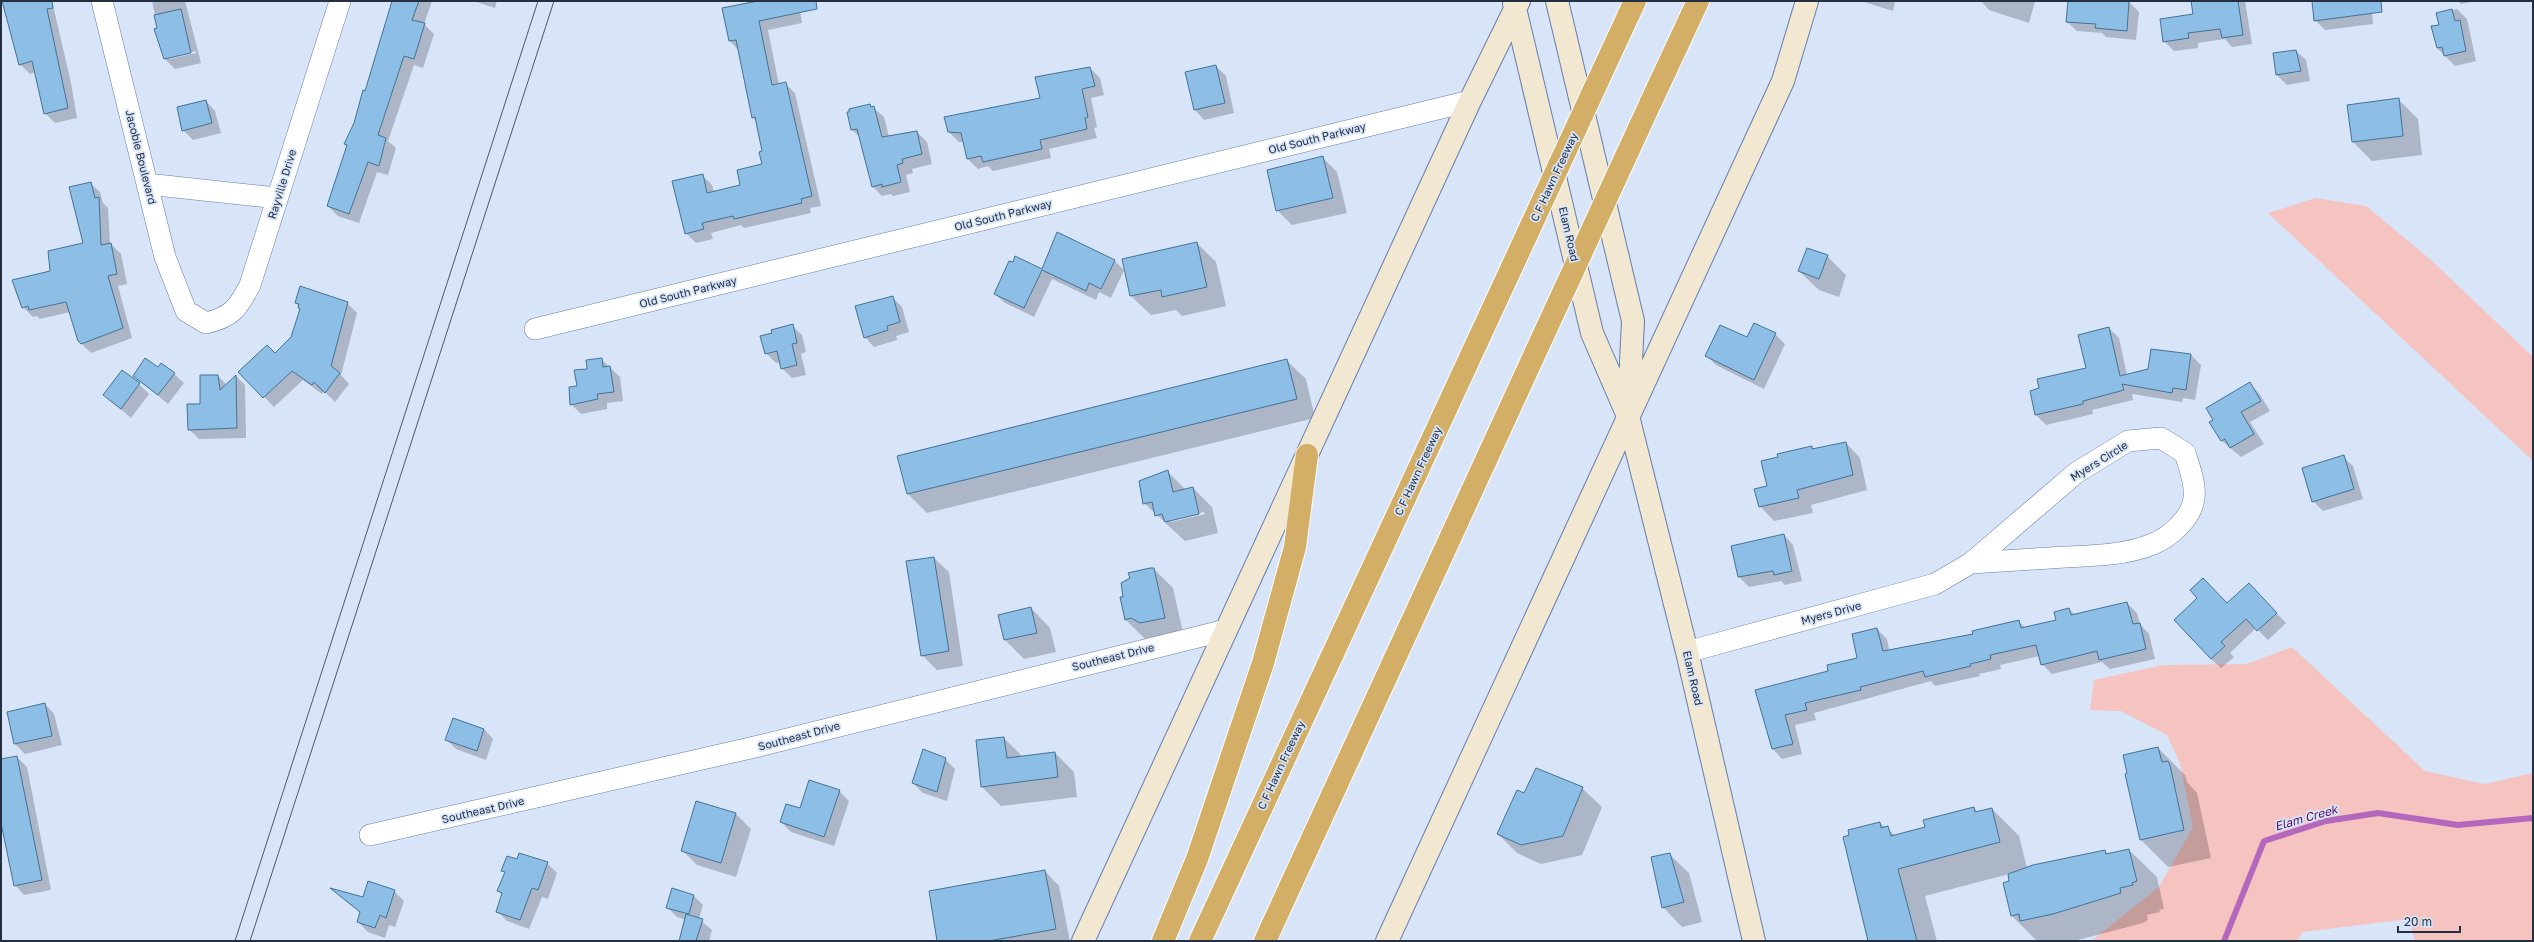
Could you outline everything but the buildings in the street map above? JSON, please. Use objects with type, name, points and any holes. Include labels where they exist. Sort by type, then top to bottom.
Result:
[{"type":"highway","points":[[1265,941],[1698,1]]},
{"type":"highway","name":"C F Hawn Freeway","points":[[1200,941],[1632,9]]},
{"type":"highway","points":[[1163,941],[1197,859],[1263,663],[1295,547],[1307,455]]},
{"type":"main road","name":"Elam Road","points":[[1557,1],[1633,321],[1628,416]]},
{"type":"main road","points":[[1387,941],[1783,81],[1807,1]]},
{"type":"main road","name":"Elam Road","points":[[1516,4],[1592,333],[1628,416],[1687,652],[1754,941]]},
{"type":"main road","points":[[1083,941],[1516,4]]},
{"type":"street","name":"Jacobie Boulevard","points":[[102,1],[165,257],[186,310]]},
{"type":"street","name":"Rayville Drive","points":[[186,310],[206,323],[221,320],[237,309],[250,285],[340,1]]},
{"type":"street","name":"Old South Parkway","points":[[535,329],[1470,101]]},
{"type":"street","points":[[147,184],[277,198]]},
{"type":"street","name":"Myers Circle","points":[[2161,438],[2185,453],[2192,475],[2194,498],[2192,504],[2186,518],[2177,528],[2154,544],[2131,551],[2095,556],[1971,563],[2076,473],[2128,441],[2161,438]]},
{"type":"street","name":"Myers Drive","points":[[1687,652],[1935,584],[1971,563]]},
{"type":"street","name":"Southeast Drive","points":[[370,836],[759,746],[1226,630]]},
{"type":"shaded area","points":[[2316,198],[2366,206],[2431,260],[2533,357],[2533,461],[2268,213]]},
{"type":"shaded area","points":[[2292,647],[2425,771],[2485,784],[2533,773],[2533,941],[2415,941],[2409,919],[2303,932],[2297,941],[2091,941],[2159,887],[2193,827],[2180,763],[2167,735],[2121,711],[2090,710],[2094,680],[2163,665],[2247,664]]},
{"type":"waterway","name":"Elam Creek","points":[[2224,941],[2264,841],[2326,821],[2378,813],[2458,825],[2533,818]]},
{"type":"tram line","points":[[235,941],[538,1]]},
{"type":"tram line","points":[[250,941],[554,1]]}]
